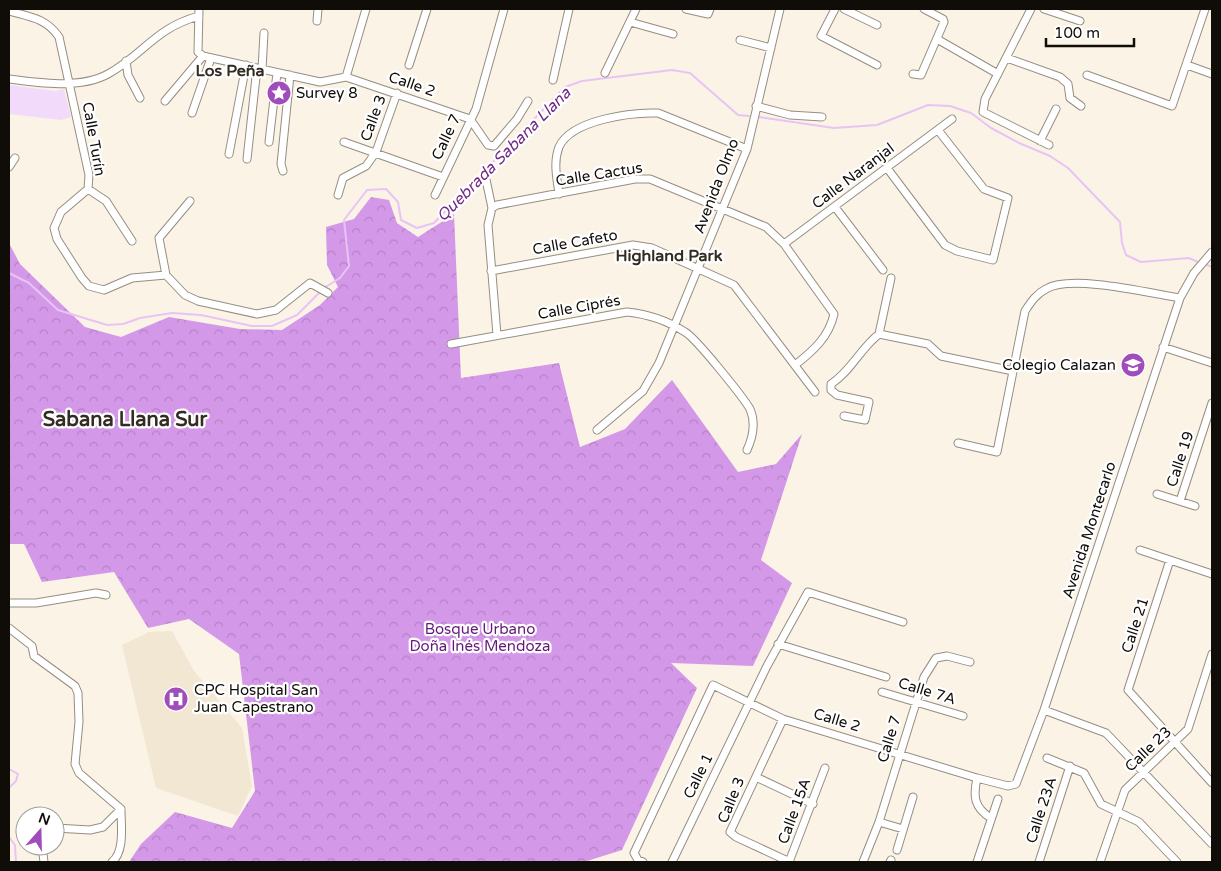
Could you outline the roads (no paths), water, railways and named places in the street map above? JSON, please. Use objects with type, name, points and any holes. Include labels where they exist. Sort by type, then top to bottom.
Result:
[{"type":"street","points":[[317,21],[318,9]]},
{"type":"street","points":[[9,80],[49,85],[102,76],[126,61],[171,25],[199,12],[197,43],[198,52],[203,56],[320,82],[329,81],[346,76],[366,9]]},
{"type":"street","points":[[409,65],[427,9]]},
{"type":"street","name":"Calle 7","points":[[344,142],[443,177],[476,109],[504,9]]},
{"type":"street","points":[[553,80],[569,9]]},
{"type":"street","points":[[605,74],[636,9]]},
{"type":"street","points":[[686,9],[708,14],[710,9]]},
{"type":"street","name":"Avenida Olmo","points":[[597,430],[643,391],[659,363],[747,150],[780,9]]},
{"type":"street","points":[[835,9],[822,36],[877,65]]},
{"type":"street","points":[[844,9],[877,26]]},
{"type":"street","points":[[913,74],[921,75],[937,39],[943,19],[924,9]]},
{"type":"street","points":[[1031,9],[985,100],[983,112],[1049,145]]},
{"type":"street","points":[[1044,9],[1080,21]]},
{"type":"street","points":[[1087,75],[1172,106],[1205,9]]},
{"type":"street","name":"Calle Turín","points":[[9,11],[52,26],[59,37],[89,175],[88,188],[61,212],[54,228],[57,239],[89,286],[104,290],[132,278],[166,275]]},
{"type":"street","points":[[630,22],[673,34]]},
{"type":"street","points":[[247,159],[264,33]]},
{"type":"street","points":[[937,39],[998,74]]},
{"type":"street","points":[[740,40],[771,48]]},
{"type":"street","points":[[165,101],[203,56]]},
{"type":"street","points":[[192,113],[211,58]]},
{"type":"street","points":[[1007,58],[1060,77],[1068,84],[1070,98],[1080,106]]},
{"type":"street","points":[[126,61],[128,75],[140,98]]},
{"type":"street","points":[[229,154],[246,65]]},
{"type":"street","points":[[1187,65],[1212,74]]},
{"type":"street","points":[[269,142],[277,73]]},
{"type":"street","points":[[283,171],[281,164],[290,75]]},
{"type":"street","name":"Calle 2","points":[[346,76],[470,119]]},
{"type":"street","name":"Calle 3","points":[[338,195],[343,178],[366,166],[376,152],[397,93]]},
{"type":"street","points":[[470,119],[488,146],[494,146],[517,119],[528,101]]},
{"type":"street","points":[[756,106],[790,114],[822,117]]},
{"type":"street","points":[[1040,141],[1056,109]]},
{"type":"street","points":[[559,194],[555,164],[560,146],[571,132],[591,122],[645,113],[658,113],[747,150]]},
{"type":"street","name":"Calle Naranjal","points":[[784,244],[952,119]]},
{"type":"street","points":[[887,168],[945,244],[957,251],[993,260],[1008,198],[984,189],[938,130]]},
{"type":"street","points":[[9,167],[15,158]]},
{"type":"street","points":[[485,175],[492,208],[488,225],[497,335]]},
{"type":"street","points":[[435,195],[443,177]]},
{"type":"street","name":"Calle Cactus","points":[[492,208],[497,205],[635,179],[650,179],[766,227],[784,244],[834,314],[832,326],[818,347],[795,366]]},
{"type":"street","points":[[88,188],[106,201],[132,241]]},
{"type":"street","points":[[190,201],[159,238],[166,275],[185,295],[198,302],[257,314],[276,310],[310,283],[328,292]]},
{"type":"street","points":[[835,207],[884,270]]},
{"type":"street","name":"Calle Cafeto","points":[[492,271],[633,245],[652,248],[734,285],[815,392]]},
{"type":"street","name":"Avenida Montecarlo","points":[[977,778],[1008,786],[1016,784],[1044,710],[1180,298],[1194,273],[1212,252]]},
{"type":"street","points":[[844,416],[865,420],[869,402],[837,395],[831,390],[831,384],[852,366],[867,343],[879,334],[891,278]]},
{"type":"street","points":[[958,444],[997,452],[1026,311],[1035,296],[1048,287],[1073,282],[1180,298]]},
{"type":"street","name":"Calle Ciprés","points":[[451,344],[627,312],[644,314],[687,332],[700,345],[750,409],[754,428],[747,450]]},
{"type":"street","points":[[879,334],[928,344],[941,356],[1013,372]]},
{"type":"street","points":[[1163,347],[1212,363]]},
{"type":"street","name":"Calle 19","points":[[1157,494],[1180,501],[1212,403]]},
{"type":"street","points":[[1180,501],[1196,506]]},
{"type":"street","points":[[1140,550],[1212,574]]},
{"type":"street","name":"Calle 21","points":[[1170,560],[1128,690],[1174,743]]},
{"type":"street","name":"Calle 1","points":[[672,862],[778,644],[808,592],[903,622]]},
{"type":"street","points":[[9,603],[36,603],[96,593],[106,595]]},
{"type":"street","points":[[9,628],[32,646],[34,656],[75,686],[80,700],[75,764],[79,773],[121,809]]},
{"type":"street","points":[[778,644],[886,677]]},
{"type":"street","name":"Calle 23","points":[[1100,862],[1125,790],[1188,729],[1212,654]]},
{"type":"street","name":"Calle 7","points":[[863,862],[879,822],[924,677],[936,658],[947,656],[970,662]]},
{"type":"street","name":"Calle 2","points":[[643,862],[638,860],[634,853],[713,686],[783,719],[977,778]]},
{"type":"street","name":"Calle 7A","points":[[882,692],[963,716]]},
{"type":"street","points":[[1044,710],[1106,733],[1212,844]]},
{"type":"street","name":"Calle 3","points":[[783,719],[730,832],[736,837],[790,862]]},
{"type":"street","points":[[1174,743],[1212,782]]},
{"type":"street","points":[[1047,758],[1084,773],[1101,804],[1140,822],[1177,862]]},
{"type":"street","name":"Calle 23A","points":[[1039,862],[1070,766]]},
{"type":"street","name":"Calle 15A","points":[[790,862],[813,804],[824,768]]},
{"type":"street","points":[[756,777],[813,804]]},
{"type":"street","points":[[977,778],[974,791],[976,804],[981,812],[991,818]]},
{"type":"street","points":[[897,850],[913,797]]},
{"type":"street","points":[[977,862],[998,798]]},
{"type":"street","points":[[65,829],[90,830],[104,827],[121,809]]},
{"type":"street","points":[[112,862],[119,856],[121,809]]},
{"type":"street","points":[[879,822],[903,829]]},
{"type":"waterway","name":"Quebrada Sabana Llana","points":[[324,288],[340,278],[349,266],[344,220],[367,190],[386,189],[398,202],[401,220],[417,228],[434,223],[565,87],[582,81],[672,70],[690,73],[738,115],[749,116]]},
{"type":"waterway","name":"Quebrada Sabana Llana","points":[[759,117],[834,128],[877,125],[928,105],[950,106],[971,113],[991,128],[1019,143],[1050,156],[1068,168],[1120,222],[1122,243],[1126,255],[1141,262],[1189,258],[1198,262]]},
{"type":"waterway","name":"Quebrada Sabana Llana","points":[[1207,265],[1212,267]]},
{"type":"waterway","name":"Quebrada Sabana Llana","points":[[9,273],[29,283],[58,310],[107,325],[123,324],[140,318],[172,313],[201,315],[252,326],[272,326],[297,315],[321,291]]},
{"type":"waterway","name":"Quebrada Sabana Llana","points":[[9,769],[18,774],[16,781],[9,788]]},
{"type":"waterway","name":"Quebrada Sabana Llana","points":[[9,837],[15,845],[16,862]]},
{"type":"place","name":"Survey 8","points":[[279,93]]},
{"type":"place","name":"Colegio Calazan","points":[[1133,365]]},
{"type":"place","name":"CPC Hospital San Juan Capestrano","points":[[176,699]]},
{"type":"district","name":"Los Peña","points":[[230,70]]},
{"type":"district","name":"Highland Park","points":[[669,255]]},
{"type":"district","name":"Sabana Llana Sur","points":[[125,419]]},
{"type":"park label","name":"Bosque Urbano Doña Inés Mendoza","points":[[480,638]]}]
